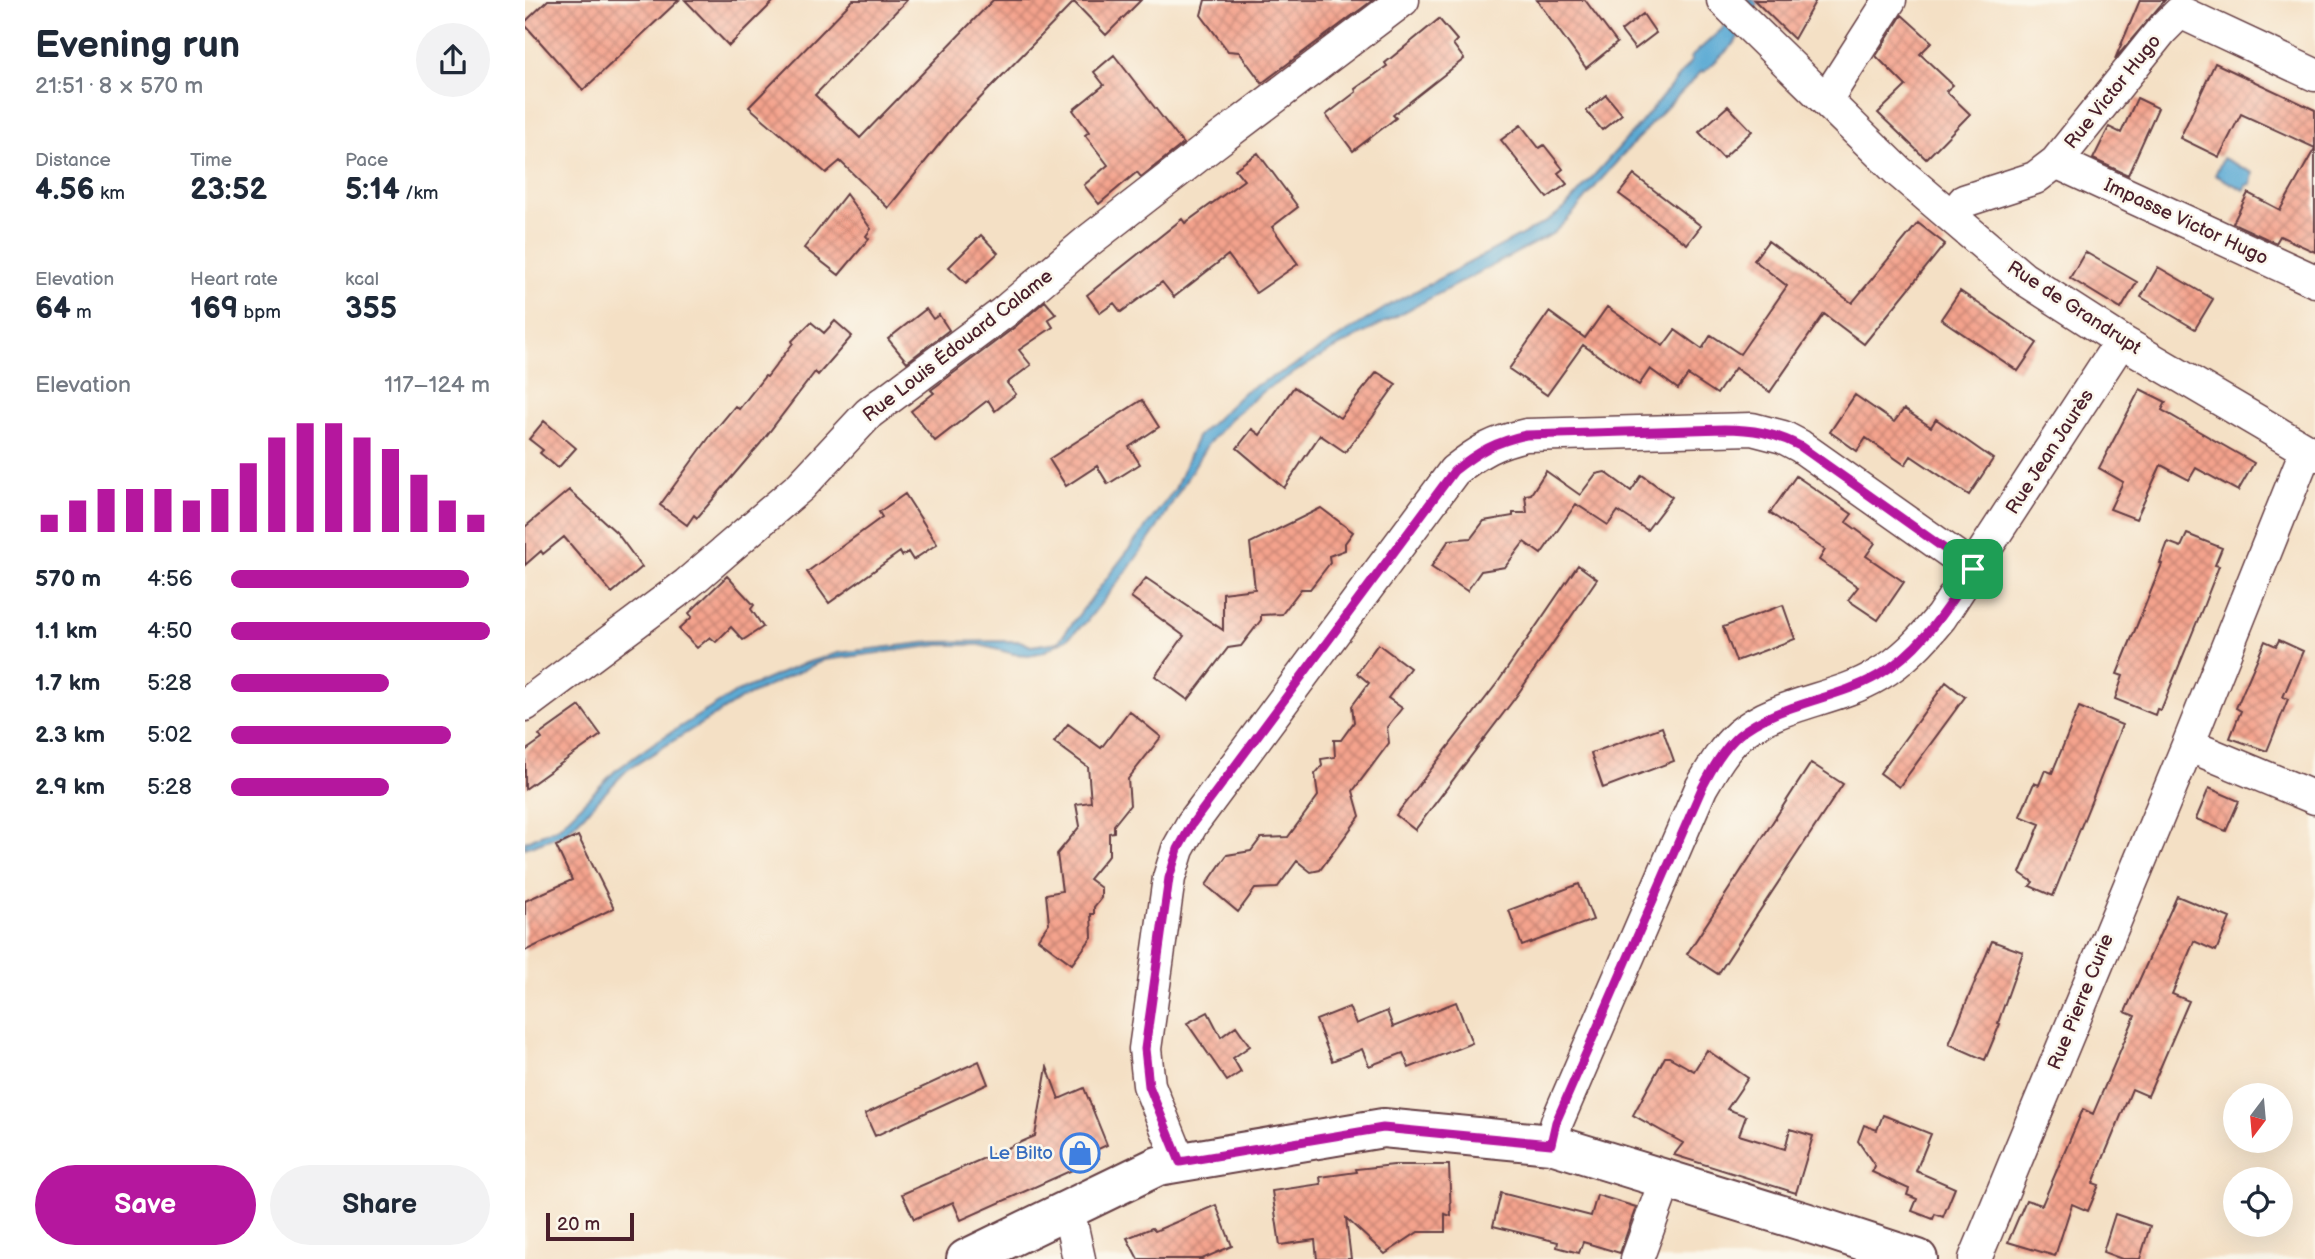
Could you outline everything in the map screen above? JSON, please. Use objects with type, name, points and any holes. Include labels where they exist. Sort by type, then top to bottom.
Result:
[{"type":"main road","points":[[966,1259],[1158,1166],[1383,1128],[1551,1144],[1918,1259]]},
{"type":"street","name":"Rue Louis Édouard Calame","points":[[525,705],[687,584],[801,486],[869,413],[1003,313],[1087,242],[1403,0]]},
{"type":"street","points":[[1826,100],[1891,0]]},
{"type":"street","name":"Rue Victor Hugo","points":[[1952,217],[1964,201],[2035,178],[2056,162],[2184,6],[2315,75]]},
{"type":"street","name":"Rue de Grandrupt","points":[[1737,15],[1898,170],[2023,278],[2121,341],[2312,453]]},
{"type":"street","name":"Impasse Victor Hugo","points":[[2056,162],[2315,281]]},
{"type":"street","name":"Rue Jean Jaurès","points":[[1551,1144],[1556,1122],[1714,764],[1739,735],[1780,712],[1820,700],[1877,676],[1915,649],[1941,617],[2121,341]]},
{"type":"street","points":[[1180,1162],[1149,1086],[1145,1049],[1169,878],[1178,849],[1199,814],[1454,471],[1476,453],[1499,441],[1526,435],[1752,429],[1783,437],[1800,446],[1973,569]]},
{"type":"street","name":"Rue Pierre Curie","points":[[1975,1259],[2188,745],[2301,463],[2312,453]]},
{"type":"street","points":[[2188,745],[2315,798]]},
{"type":"street","points":[[1637,1259],[1666,1179]]},
{"type":"street","points":[[1068,1209],[1079,1259]]},
{"type":"water","points":[[1747,0],[1760,0],[1734,44],[1702,71],[1665,109],[1574,213],[1552,234],[1330,351],[1262,392],[1232,417],[1207,445],[1157,528],[1127,571],[1086,622],[1068,638],[1043,652],[1030,655],[1014,654],[980,645],[939,645],[824,660],[743,698],[665,746],[627,770],[566,833],[525,848],[525,842],[559,827],[615,771],[654,743],[735,693],[805,663],[838,653],[932,642],[1020,641],[1031,646],[1058,642],[1175,489],[1197,437],[1245,391],[1290,368],[1393,303],[1546,222],[1564,209],[1640,124],[1692,60],[1690,58],[1722,29]]},
{"type":"water","points":[[2223,158],[2253,173],[2251,184],[2246,185],[2244,190],[2215,175]]},
{"type":"building","points":[[548,0],[679,0],[583,90],[525,25]]},
{"type":"building","points":[[685,0],[775,0],[729,46]]},
{"type":"building","points":[[853,0],[907,0],[815,95],[860,138],[993,0],[1141,0],[1106,35],[1074,2],[958,121],[888,208],[840,161],[826,173],[749,107]]},
{"type":"building","points":[[1205,0],[1373,0],[1262,83],[1239,52],[1228,51],[1201,15]]},
{"type":"building","points":[[1537,0],[1585,0],[1617,43],[1586,68]]},
{"type":"building","points":[[1754,0],[1816,0],[1794,39]]},
{"type":"building","points":[[2140,0],[2165,0],[2115,59],[2135,12]]},
{"type":"building","points":[[1643,14],[1656,33],[1635,49],[1621,31]]},
{"type":"building","points":[[1902,15],[1932,42],[1920,54],[1953,85],[1946,91],[1970,114],[1926,159],[1878,113],[1906,86],[1876,56]]},
{"type":"building","points":[[1439,19],[1457,40],[1453,44],[1464,59],[1393,115],[1396,118],[1353,151],[1326,115],[1356,92],[1355,89],[1387,66],[1385,63]]},
{"type":"building","points":[[1114,55],[1183,144],[1141,177],[1137,172],[1099,204],[1084,185],[1108,165],[1085,135],[1089,132],[1073,110],[1104,85],[1094,72]]},
{"type":"building","points":[[2215,63],[2315,110],[2315,148],[2241,114],[2219,157],[2180,138]]},
{"type":"building","points":[[1606,95],[1622,114],[1602,130],[1586,111]]},
{"type":"building","points":[[2137,98],[2158,108],[2128,175],[2093,159],[2109,127],[2121,133]]},
{"type":"building","points":[[1728,106],[1752,131],[1723,158],[1699,132]]},
{"type":"building","points":[[1521,125],[1539,148],[1544,145],[1563,169],[1558,173],[1567,184],[1547,198],[1501,140]]},
{"type":"building","points":[[2315,148],[2315,252],[2280,236],[2276,243],[2233,223],[2248,193],[2280,210]]},
{"type":"building","points":[[1258,153],[1298,207],[1272,227],[1298,264],[1256,293],[1228,255],[1174,297],[1162,282],[1121,312],[1114,303],[1100,313],[1087,295],[1182,219],[1185,223],[1244,180],[1235,169]]},
{"type":"building","points":[[1634,175],[1701,226],[1687,244],[1619,194]]},
{"type":"building","points":[[846,194],[871,229],[866,236],[869,239],[839,275],[804,248]]},
{"type":"building","points":[[1918,223],[1945,244],[1864,344],[1824,314],[1770,392],[1735,368],[1717,394],[1688,375],[1678,389],[1650,369],[1639,385],[1583,345],[1547,395],[1509,369],[1549,312],[1585,338],[1607,307],[1663,346],[1675,330],[1702,349],[1711,335],[1740,354],[1787,286],[1754,260],[1768,241],[1852,303]]},
{"type":"building","points":[[981,235],[998,253],[966,283],[949,267]]},
{"type":"building","points":[[2085,252],[2137,282],[2121,309],[2070,278]]},
{"type":"building","points":[[2158,267],[2213,299],[2195,329],[2141,297]]},
{"type":"building","points":[[1960,291],[2037,343],[2018,371],[1941,319]]},
{"type":"building","points":[[1045,301],[1056,314],[1048,319],[1053,327],[1019,350],[1031,365],[1007,383],[1016,394],[995,411],[988,400],[935,441],[911,411],[934,393],[931,390]]},
{"type":"building","points":[[926,309],[933,319],[939,315],[949,330],[907,362],[888,339]]},
{"type":"building","points":[[835,321],[852,336],[818,375],[815,372],[760,444],[697,518],[694,515],[687,525],[660,505],[711,435],[735,406],[739,409],[765,376],[767,377],[792,341],[811,322],[824,333]]},
{"type":"building","points":[[1377,372],[1396,384],[1345,452],[1320,435],[1284,488],[1237,448],[1252,429],[1260,435],[1294,387],[1340,418]]},
{"type":"building","points":[[2140,389],[2166,402],[2162,410],[2254,463],[2238,491],[2196,468],[2189,480],[2161,465],[2136,519],[2110,509],[2123,482],[2099,468]]},
{"type":"building","points":[[1855,395],[1894,422],[1904,409],[1931,427],[1936,419],[1993,459],[1969,495],[1911,456],[1905,465],[1866,438],[1857,451],[1830,432]]},
{"type":"building","points":[[1142,400],[1159,427],[1129,447],[1140,464],[1108,484],[1097,466],[1066,486],[1049,459]]},
{"type":"building","points":[[544,421],[576,448],[558,468],[540,453],[543,450],[529,439]]},
{"type":"building","points":[[1546,471],[1580,495],[1596,474],[1605,472],[1631,491],[1642,475],[1672,497],[1647,530],[1618,511],[1608,525],[1576,504],[1541,554],[1524,542],[1505,567],[1481,571],[1467,591],[1431,567],[1449,540],[1471,538],[1484,521],[1513,516],[1513,513],[1527,513],[1525,495],[1531,494]]},
{"type":"building","points":[[1796,476],[1852,514],[1846,522],[1875,543],[1866,556],[1904,582],[1878,620],[1848,600],[1858,587],[1819,560],[1825,550],[1770,513]]},
{"type":"building","points":[[569,490],[616,532],[642,567],[612,593],[564,537],[525,565],[525,527]]},
{"type":"building","points":[[905,494],[937,544],[913,560],[908,552],[902,556],[900,552],[829,603],[807,572],[882,517],[879,512]]},
{"type":"building","points":[[1321,508],[1353,532],[1345,543],[1345,550],[1329,556],[1330,563],[1310,589],[1301,589],[1282,614],[1261,615],[1261,620],[1241,646],[1228,648],[1188,700],[1155,676],[1184,636],[1131,597],[1146,578],[1223,630],[1223,593],[1255,589],[1250,543]]},
{"type":"building","points":[[2187,534],[2222,548],[2215,565],[2219,566],[2161,710],[2157,709],[2155,715],[2115,699],[2123,676],[2117,674],[2162,564],[2160,563],[2168,542],[2181,547]]},
{"type":"building","points":[[1578,565],[1597,579],[1515,698],[1415,830],[1396,815],[1498,682]]},
{"type":"building","points":[[727,576],[754,605],[751,609],[763,627],[743,640],[731,627],[716,642],[710,637],[697,648],[679,629],[692,617],[689,613]]},
{"type":"building","points":[[1783,605],[1795,639],[1736,661],[1723,627]]},
{"type":"building","points":[[2279,640],[2303,651],[2283,697],[2288,699],[2267,751],[2230,738],[2241,711],[2236,708],[2265,641],[2276,646]]},
{"type":"building","points":[[1378,644],[1410,668],[1388,698],[1402,708],[1387,727],[1389,743],[1353,791],[1360,816],[1320,870],[1311,872],[1297,861],[1277,888],[1255,889],[1238,912],[1206,885],[1227,855],[1251,851],[1261,838],[1288,837],[1318,796],[1315,774],[1322,766],[1321,759],[1335,757],[1334,740],[1341,740],[1354,722],[1352,706],[1369,683],[1357,673]]},
{"type":"building","points":[[1946,682],[1965,697],[1899,787],[1880,773]]},
{"type":"building","points":[[580,706],[601,735],[525,789],[525,751],[542,739],[539,735]]},
{"type":"building","points":[[2079,707],[2122,725],[2053,896],[2030,886],[2033,882],[2020,873],[2040,824],[2020,816],[2034,783],[2039,785],[2045,770],[2052,773]]},
{"type":"building","points":[[1129,711],[1161,737],[1128,779],[1130,805],[1114,825],[1114,832],[1109,833],[1109,855],[1089,879],[1101,888],[1101,898],[1094,907],[1094,914],[1091,914],[1092,937],[1072,964],[1038,939],[1049,923],[1046,894],[1062,891],[1057,854],[1080,826],[1076,804],[1091,802],[1088,767],[1054,742],[1068,724],[1101,748]]},
{"type":"building","points":[[1662,727],[1674,761],[1603,788],[1591,753]]},
{"type":"building","points":[[1811,763],[1843,784],[1718,974],[1687,954]]},
{"type":"building","points":[[2209,788],[2239,801],[2226,831],[2196,819]]},
{"type":"building","points":[[578,836],[614,908],[525,951],[525,901],[572,880],[556,846]]},
{"type":"building","points":[[1579,884],[1593,920],[1522,946],[1509,910]]},
{"type":"building","points":[[2177,896],[2230,918],[2216,951],[2194,941],[2172,994],[2189,1001],[2148,1096],[2132,1089],[2093,1183],[2099,1185],[2088,1211],[2072,1204],[2055,1256],[2008,1242],[2026,1200],[2042,1205],[2083,1109],[2093,1114],[2135,1016],[2125,1012]]},
{"type":"building","points":[[1992,941],[2023,952],[1998,1023],[2000,1024],[1985,1060],[1949,1044]]},
{"type":"building","points":[[1456,1002],[1472,1043],[1409,1068],[1403,1053],[1369,1066],[1362,1049],[1332,1061],[1316,1020],[1349,1007],[1356,1024],[1387,1011],[1393,1027]]},
{"type":"building","points":[[1208,1012],[1221,1037],[1236,1026],[1250,1046],[1233,1058],[1241,1072],[1227,1081],[1187,1023]]},
{"type":"building","points":[[1707,1050],[1748,1078],[1727,1109],[1746,1116],[1739,1135],[1785,1149],[1790,1129],[1813,1136],[1796,1193],[1674,1155],[1683,1143],[1633,1115],[1665,1057],[1694,1071]]},
{"type":"building","points":[[979,1061],[988,1084],[875,1136],[865,1114]]},
{"type":"building","points":[[1047,1067],[1059,1099],[1084,1088],[1107,1145],[1096,1150],[1099,1158],[961,1220],[953,1202],[914,1219],[902,1194],[1035,1136]]},
{"type":"building","points":[[1883,1115],[1931,1134],[1916,1171],[1955,1188],[1943,1217],[1935,1214],[1933,1219],[1912,1211],[1917,1199],[1907,1195],[1909,1189],[1872,1172],[1875,1166],[1858,1141],[1864,1125],[1877,1130]]},
{"type":"building","points":[[1394,1165],[1449,1165],[1451,1216],[1445,1214],[1445,1232],[1418,1232],[1385,1254],[1346,1218],[1351,1259],[1317,1259],[1315,1240],[1280,1245],[1272,1191],[1321,1184],[1320,1177],[1357,1172],[1356,1169]]},
{"type":"building","points":[[1501,1193],[1591,1216],[1597,1195],[1636,1207],[1620,1253],[1583,1242],[1579,1253],[1557,1247],[1558,1242],[1493,1226]]},
{"type":"building","points":[[1216,1205],[1232,1246],[1202,1259],[1138,1259],[1127,1238],[1152,1228],[1155,1231]]},
{"type":"building","points":[[2115,1214],[2150,1226],[2140,1259],[2122,1259],[2103,1252]]},
{"type":"place","name":"Le Bilto","points":[[1080,1153]]},
{"type":"route","points":[[1752,429],[1783,437],[1800,446],[1973,569],[1941,617],[1915,649],[1877,676],[1820,700],[1780,712],[1739,735],[1714,764],[1556,1122],[1551,1144],[1383,1128],[1180,1162],[1149,1086],[1145,1049],[1169,878],[1178,849],[1192,824],[1454,471],[1476,453],[1499,441],[1526,435],[1752,429]]}]
